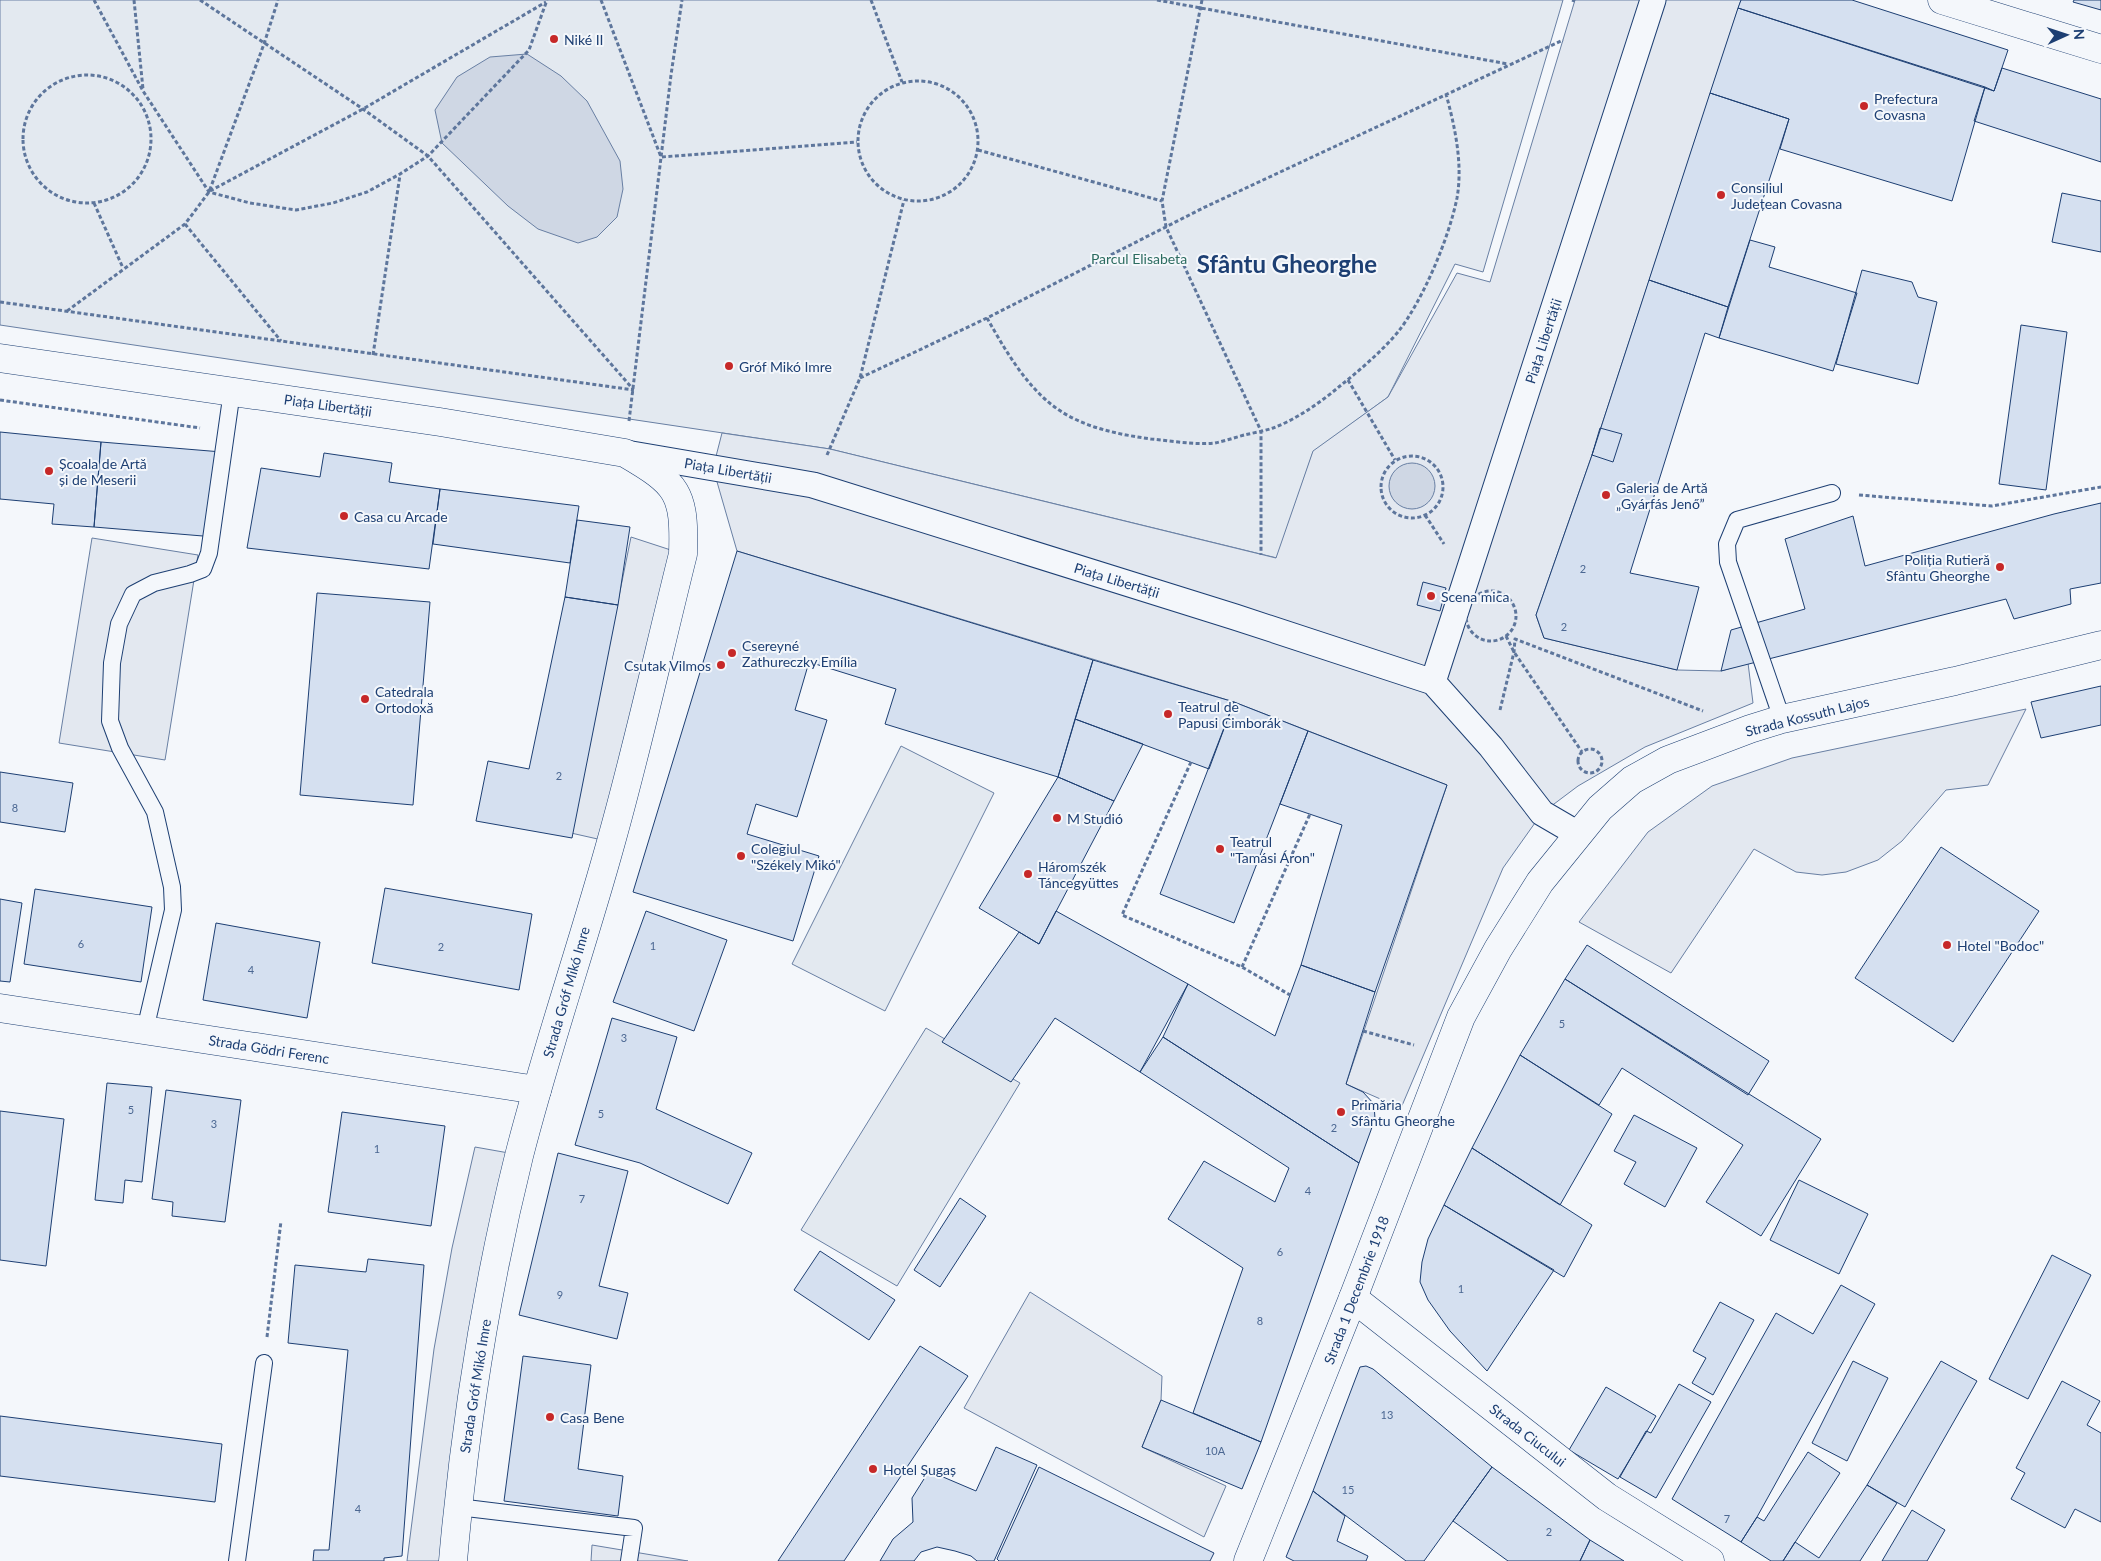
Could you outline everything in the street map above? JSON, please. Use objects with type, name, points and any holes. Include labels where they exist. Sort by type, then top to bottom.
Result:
[{"type":"main road","points":[[1942,0],[2101,50]]},
{"type":"main road","name":"Piața Libertății","points":[[0,358],[440,422],[625,453]]},
{"type":"main road","name":"Strada Gróf Mikó Imre","points":[[453,1561],[477,1358],[499,1245],[537,1090],[611,842],[683,554],[684,526],[681,502],[669,482],[648,466],[625,453]]},
{"type":"main road","name":"Strada Kossuth Lajos","points":[[1461,1017],[1498,949],[1540,882],[1600,808],[1632,780],[1668,760],[1782,719],[1955,681],[2101,645]]},
{"type":"main road","name":"Strada Gödri Ferenc","points":[[0,1008],[537,1090]]},
{"type":"main road","name":"Strada 1 Decembrie 1918","points":[[1248,1561],[1353,1298],[1461,1017]]},
{"type":"main road","name":"Strada Ciucului","points":[[1353,1298],[1608,1497],[1710,1561]]},
{"type":"street","name":"Piața Libertății","points":[[625,453],[813,485],[1226,614],[1433,682],[1653,0]]},
{"type":"street","points":[[1433,682],[1491,747],[1542,813],[1578,834]]},
{"type":"lane","points":[[145,1030],[172,910],[172,887],[155,812],[120,748],[110,721],[112,663],[119,624],[133,594],[154,583],[190,574],[203,568],[209,553],[232,391]]},
{"type":"lane","points":[[1782,719],[1728,562],[1727,544],[1737,520],[1832,493]]},
{"type":"lane","points":[[237,1561],[264,1363]]},
{"type":"lane","points":[[458,1507],[634,1528],[629,1561]]},
{"type":"path","points":[[94,0],[143,91],[209,192],[250,204],[296,210],[334,203],[367,192],[428,156],[529,50],[548,0]]},
{"type":"path","points":[[134,0],[143,91]]},
{"type":"path","points":[[200,0],[363,109],[428,156],[634,390]]},
{"type":"path","points":[[67,311],[185,224],[209,192],[264,44],[278,0]]},
{"type":"path","points":[[209,192],[363,109],[548,0]]},
{"type":"path","points":[[602,0],[662,157]]},
{"type":"path","points":[[634,390],[682,0]]},
{"type":"path","points":[[872,0],[902,82]]},
{"type":"path","points":[[1157,0],[1509,65]]},
{"type":"path","points":[[1202,0],[1162,202],[1165,226],[1260,431],[1261,555]]},
{"type":"path","points":[[860,378],[987,318],[1165,226],[1563,40]]},
{"type":"path","points":[[94,74],[114,80],[132,92],[145,110],[151,129],[151,150],[144,170],[131,186],[114,198],[94,203],[72,202],[53,194],[36,179],[26,160],[22,139],[26,118],[36,99],[52,84],[72,75],[94,74]]},
{"type":"path","points":[[922,80],[942,84],[959,95],[971,111],[978,130],[978,150],[972,169],[960,185],[949,193],[924,202],[904,200],[886,192],[871,179],[861,162],[858,142],[860,122],[869,104],[884,90],[902,82],[922,80]]},
{"type":"path","points":[[987,318],[1005,350],[1027,379],[1052,404],[1081,423],[1114,432],[1181,443],[1215,443],[1273,428],[1300,415],[1328,397],[1375,356],[1398,332],[1417,302],[1433,270],[1457,198],[1459,158],[1454,121],[1446,94]]},
{"type":"path","points":[[145,110],[152,105]]},
{"type":"path","points":[[662,157],[858,142]]},
{"type":"path","points":[[978,150],[1162,202]]},
{"type":"path","points":[[373,354],[400,174]]},
{"type":"path","points":[[813,485],[860,378],[904,200]]},
{"type":"path","points":[[94,203],[123,268]]},
{"type":"path","points":[[185,224],[281,342]]},
{"type":"path","points":[[0,302],[634,390]]},
{"type":"path","points":[[1348,380],[1395,460]]},
{"type":"path","points":[[0,400],[226,432]]},
{"type":"path","points":[[1415,455],[1425,458],[1433,464],[1443,482],[1440,502],[1434,510],[1416,518],[1406,518],[1396,514],[1383,499],[1380,489],[1381,479],[1384,472],[1395,460],[1415,455]]},
{"type":"path","points":[[1832,493],[1992,506],[2101,487]]},
{"type":"path","points":[[1506,636],[1514,652],[1582,752]]},
{"type":"path","points":[[1491,747],[1514,652],[1515,639],[1750,729]]},
{"type":"path","points":[[1590,749],[1596,752],[1601,757],[1600,768],[1593,773],[1582,770],[1578,763],[1582,752],[1590,749]]},
{"type":"path","points":[[1191,762],[1122,915],[1242,967],[1290,995]]},
{"type":"path","points":[[1242,967],[1310,814]]},
{"type":"path","points":[[1363,1031],[1445,1056]]},
{"type":"path","points":[[264,1363],[281,1221]]},
{"type":"green space","name":"Parcul Elisabeta","points":[[0,0],[1563,0],[1483,272],[1455,264],[1388,397],[1313,452],[1277,558],[830,449],[0,325]]},
{"type":"green space","points":[[901,746],[994,793],[885,1011],[792,964]]},
{"type":"green space","points":[[926,1028],[1020,1083],[897,1286],[801,1230]]},
{"type":"shaded area","points":[[1575,0],[1741,0],[1592,455],[1536,615],[1544,638],[1677,670],[1721,671],[1748,663],[1753,703],[1645,747],[1578,786],[1542,813],[1503,868],[1401,1108],[1346,1084],[1447,785],[1234,702],[737,551],[713,468],[722,433],[830,449],[1276,558],[1313,451],[1388,397],[1457,273],[1490,282]]},
{"type":"shaded area","points":[[527,54],[561,76],[587,101],[620,161],[623,189],[617,217],[597,237],[578,243],[538,229],[508,206],[442,143],[435,110],[457,77],[490,57]]},
{"type":"shaded area","points":[[1407,463],[1417,463],[1431,473],[1435,486],[1431,499],[1425,505],[1417,509],[1407,509],[1393,499],[1389,491],[1389,481],[1399,467]]},
{"type":"shaded area","points":[[631,537],[683,554],[611,842],[571,833]]},
{"type":"shaded area","points":[[92,538],[198,555],[165,760],[59,743]]},
{"type":"shaded area","points":[[2026,709],[1988,785],[1946,790],[1902,841],[1878,860],[1846,872],[1822,875],[1796,872],[1754,849],[1671,973],[1579,922],[1648,832],[1712,786],[1792,758]]},
{"type":"shaded area","points":[[475,1147],[520,1155],[456,1561],[407,1561],[434,1349],[452,1248]]},
{"type":"shaded area","points":[[1030,1292],[1162,1376],[1161,1400],[1142,1447],[1226,1486],[1204,1537],[964,1408]]},
{"type":"shaded area","points":[[592,1545],[688,1561],[591,1561]]},
{"type":"building","points":[[1741,0],[1852,0],[2008,50],[1994,91],[1738,8]]},
{"type":"building","points":[[2074,0],[2101,0],[2101,10],[2073,2]]},
{"type":"building","name":"Prefectura Covasna","points":[[1738,8],[1985,87],[1952,201],[1780,149],[1789,119],[1710,93]]},
{"type":"building","points":[[2002,68],[2101,99],[2101,162],[1974,121],[1985,87],[1994,91]]},
{"type":"building","name":"Consiliul Județean Covasna","points":[[1710,93],[1789,119],[1728,307],[1649,280]]},
{"type":"building","points":[[2062,193],[2101,201],[2101,252],[2052,242]]},
{"type":"building","points":[[1750,240],[1775,247],[1769,267],[1857,293],[1833,371],[1719,338]]},
{"type":"building","points":[[1862,270],[1912,282],[1918,297],[1937,302],[1918,384],[1836,364]]},
{"type":"building","points":[[1649,280],[1728,307],[1719,338],[1705,333],[1630,573],[1699,587],[1677,670],[1544,638],[1536,615],[1592,455]]},
{"type":"building","points":[[2021,325],[2067,332],[2046,490],[1999,484]]},
{"type":"building","points":[[1600,428],[1622,434],[1613,462],[1592,455]]},
{"type":"building","name":"Școala de Artă și de Meserii","points":[[0,432],[101,442],[94,527],[52,524],[54,504],[0,499]]},
{"type":"building","points":[[101,442],[222,452],[215,537],[94,527]]},
{"type":"building","name":"Casa cu Arcade","points":[[324,453],[392,463],[389,482],[440,489],[429,569],[247,548],[261,468],[320,477]]},
{"type":"building","points":[[440,489],[579,506],[570,563],[433,544]]},
{"type":"building","points":[[2101,503],[2101,583],[2070,589],[2071,604],[2014,619],[2006,599],[1721,671],[1731,630],[1805,609],[1785,539],[1853,516],[1865,566]]},
{"type":"building","points":[[577,520],[630,527],[618,605],[565,597]]},
{"type":"building","points":[[737,551],[1093,660],[1058,777],[885,724],[896,689],[809,662],[795,710],[827,720],[797,817],[756,804],[747,834],[819,856],[793,941],[633,892]]},
{"type":"building","name":"Scena mica","points":[[1423,582],[1446,588],[1440,611],[1417,605]]},
{"type":"building","name":"Catedrala Ortodoxă","points":[[317,593],[430,602],[413,805],[300,795]]},
{"type":"building","points":[[565,597],[618,605],[572,838],[476,821],[488,761],[529,769]]},
{"type":"building","points":[[1093,660],[1234,702],[1209,769],[1075,719]]},
{"type":"building","points":[[2101,686],[2101,725],[2041,738],[2031,702]]},
{"type":"building","name":"Teatrul \"Tamási Áron\"","points":[[1234,702],[1308,731],[1234,923],[1160,894]]},
{"type":"building","points":[[1075,719],[1143,744],[1114,801],[1058,777]]},
{"type":"building","points":[[1308,731],[1447,785],[1375,992],[1301,965],[1342,825],[1280,804]]},
{"type":"building","points":[[0,772],[73,783],[65,832],[0,822]]},
{"type":"building","points":[[1058,777],[1114,801],[1039,944],[979,908]]},
{"type":"building","name":"Hotel \"Bodoc\"","points":[[1941,847],[2039,911],[1953,1042],[1855,978]]},
{"type":"building","points":[[385,888],[532,914],[519,990],[372,963]]},
{"type":"building","points":[[35,889],[152,907],[141,982],[24,964]]},
{"type":"building","points":[[0,899],[22,903],[10,982],[0,981]]},
{"type":"building","points":[[646,911],[727,940],[694,1031],[613,1002]]},
{"type":"building","points":[[1056,911],[1188,984],[1140,1072],[1055,1018],[1011,1082],[942,1042],[1019,932],[1039,944]]},
{"type":"building","points":[[216,923],[320,942],[307,1018],[203,1000]]},
{"type":"building","points":[[1587,945],[1769,1061],[1748,1095],[1565,979]]},
{"type":"building","points":[[1301,965],[1375,992],[1346,1084],[1363,1092],[1374,1104],[1375,1119],[1359,1163],[1163,1037],[1188,984],[1275,1036]]},
{"type":"building","points":[[1565,979],[1821,1139],[1761,1236],[1706,1202],[1743,1145],[1622,1068],[1599,1105],[1520,1055]]},
{"type":"building","points":[[612,1018],[677,1037],[656,1109],[752,1153],[728,1204],[640,1163],[575,1145]]},
{"type":"building","points":[[1163,1037],[1359,1163],[1261,1442],[1193,1413],[1243,1268],[1168,1219],[1204,1161],[1275,1202],[1289,1168],[1140,1072]]},
{"type":"building","points":[[1520,1055],[1612,1114],[1560,1205],[1472,1148]]},
{"type":"building","points":[[107,1083],[152,1087],[142,1182],[125,1180],[123,1203],[95,1200]]},
{"type":"building","points":[[166,1090],[241,1100],[225,1222],[172,1216],[173,1202],[152,1199]]},
{"type":"building","points":[[0,1111],[64,1119],[46,1266],[0,1260]]},
{"type":"building","points":[[342,1112],[445,1126],[431,1226],[328,1212]]},
{"type":"building","points":[[1634,1115],[1697,1148],[1665,1207],[1624,1184],[1636,1162],[1614,1151]]},
{"type":"building","points":[[1472,1148],[1592,1225],[1564,1277],[1444,1205]]},
{"type":"building","points":[[558,1153],[628,1171],[599,1286],[628,1293],[617,1339],[519,1315]]},
{"type":"building","points":[[1799,1180],[1868,1214],[1839,1274],[1770,1240]]},
{"type":"building","points":[[960,1198],[986,1216],[940,1287],[914,1270]]},
{"type":"building","points":[[1444,1205],[1554,1270],[1487,1371],[1450,1331],[1428,1300],[1420,1282],[1422,1262],[1428,1239]]},
{"type":"building","points":[[820,1251],[895,1300],[869,1340],[794,1290]]},
{"type":"building","points":[[2052,1255],[2091,1275],[2028,1399],[1989,1379]]},
{"type":"building","points":[[368,1259],[424,1265],[402,1556],[384,1558],[384,1561],[313,1561],[314,1550],[329,1550],[348,1350],[288,1343],[295,1265],[366,1272]]},
{"type":"building","points":[[1841,1285],[1875,1304],[1757,1517],[1741,1542],[1672,1499],[1776,1313],[1813,1334]]},
{"type":"building","points":[[1720,1302],[1754,1320],[1713,1395],[1692,1383],[1706,1358],[1693,1351]]},
{"type":"building","name":"Hotel Șugaș","points":[[920,1346],[968,1376],[844,1561],[778,1561]]},
{"type":"building","name":"Casa Bene","points":[[523,1356],[591,1365],[578,1469],[623,1476],[618,1516],[504,1501]]},
{"type":"building","points":[[1853,1361],[1888,1378],[1847,1461],[1812,1443]]},
{"type":"building","points":[[1941,1361],[1977,1381],[1905,1507],[1867,1485]]},
{"type":"building","points":[[1366,1366],[1373,1369],[1492,1467],[1424,1561],[1406,1561],[1313,1491],[1360,1367]]},
{"type":"building","points":[[2062,1381],[2100,1401],[2087,1425],[2101,1433],[2101,1522],[2075,1509],[2065,1528],[2011,1499],[2025,1473],[2016,1468]]},
{"type":"building","points":[[1679,1384],[1711,1402],[1656,1498],[1620,1477],[1646,1431],[1651,1433]]},
{"type":"building","points":[[1606,1387],[1656,1416],[1618,1479],[1569,1450]]},
{"type":"building","points":[[1161,1400],[1261,1442],[1242,1489],[1142,1447]]},
{"type":"building","points":[[0,1416],[222,1444],[215,1502],[0,1476]]},
{"type":"building","points":[[996,1447],[1037,1465],[994,1561],[977,1561],[971,1556],[937,1547],[921,1552],[914,1561],[880,1561],[893,1539],[913,1522],[912,1498],[929,1471],[976,1491]]},
{"type":"building","points":[[1808,1452],[1840,1473],[1783,1561],[1771,1561],[1741,1542],[1757,1517],[1764,1521]]},
{"type":"building","points":[[1039,1467],[1214,1553],[1210,1561],[999,1561],[997,1559]]},
{"type":"building","points":[[1492,1467],[1590,1540],[1580,1561],[1508,1561],[1453,1521]]},
{"type":"building","points":[[1867,1485],[1897,1503],[1860,1561],[1783,1561],[1795,1542],[1819,1558]]},
{"type":"building","points":[[1313,1491],[1345,1516],[1337,1541],[1368,1556],[1366,1561],[1294,1561],[1286,1557]]},
{"type":"building","points":[[1912,1510],[1945,1530],[1927,1561],[1882,1561]]},
{"type":"building","points":[[1590,1540],[1624,1561],[1580,1561]]},
{"type":"place","name":"Niké II","points":[[554,39]]},
{"type":"place","name":"Prefectura Covasna","points":[[1864,106]]},
{"type":"place","name":"Consiliul Județean Covasna","points":[[1721,195]]},
{"type":"place","name":"Gróf Mikó Imre","points":[[729,366]]},
{"type":"place","name":"Școala de Artă și de Meserii","points":[[49,471]]},
{"type":"place","name":"Galeria de Artă „Gyárfás Jenő”","points":[[1606,495]]},
{"type":"place","name":"Casa cu Arcade","points":[[344,516]]},
{"type":"place","name":"Poliția Rutieră Sfântu Gheorghe","points":[[2000,567]]},
{"type":"place","name":"Scena mica","points":[[1431,596]]},
{"type":"place","name":"Csereyné Zathureczky Emília","points":[[732,653]]},
{"type":"place","name":"Csutak Vilmos","points":[[721,665]]},
{"type":"place","name":"Catedrala Ortodoxă","points":[[365,699]]},
{"type":"place","name":"Teatrul de Papusi Cimborák","points":[[1168,714]]},
{"type":"place","name":"M Studió","points":[[1057,818]]},
{"type":"place","name":"Teatrul \"Tamási Áron\"","points":[[1220,849]]},
{"type":"place","name":"Colegiul \"Székely Mikó\"","points":[[741,856]]},
{"type":"place","name":"Háromszék Táncegyüttes","points":[[1028,874]]},
{"type":"place","name":"Hotel \"Bodoc\"","points":[[1947,945]]},
{"type":"place","name":"Primăria Sfântu Gheorghe","points":[[1341,1112]]},
{"type":"place","name":"Casa Bene","points":[[550,1417]]},
{"type":"place","name":"Hotel Șugaș","points":[[873,1469]]},
{"type":"district","name":"Sfântu Gheorghe","points":[[1287,263]]}]
